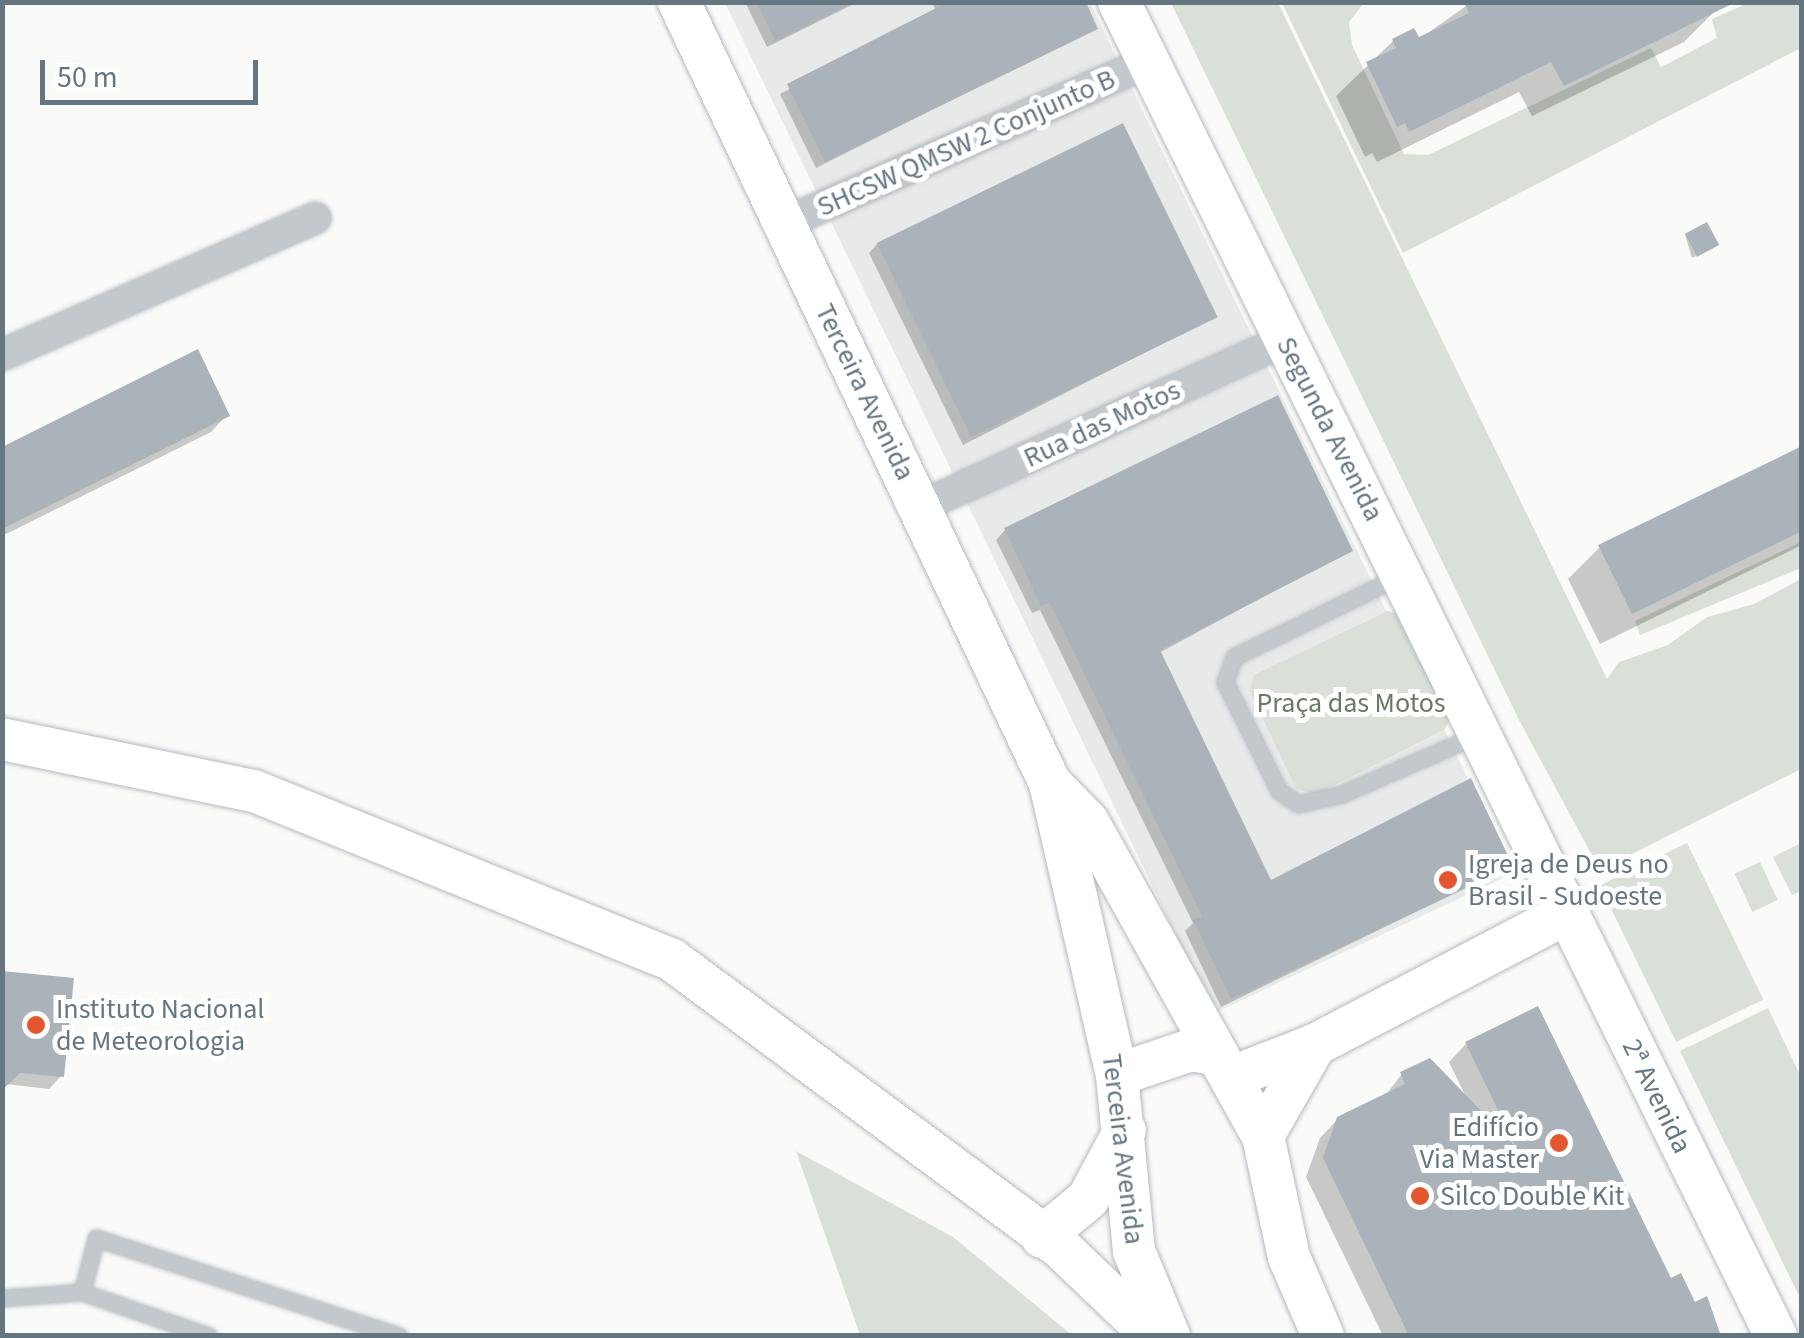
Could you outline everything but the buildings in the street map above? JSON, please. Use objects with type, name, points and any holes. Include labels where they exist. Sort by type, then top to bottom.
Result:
[{"type":"street","name":"Terceira Avenida","points":[[678,2],[1050,783],[1118,1075],[1134,1251],[1169,1336]]},
{"type":"street","name":"Segunda Avenida","points":[[1119,2],[1540,855]]},
{"type":"street","name":"SHCSW QMSW 2 Conjunto B","points":[[784,224],[1148,62]]},
{"type":"street","points":[[2,355],[316,218]]},
{"type":"street","name":"Rua das Motos","points":[[920,507],[1284,340]]},
{"type":"street","points":[[2,739],[254,791],[672,960],[1052,1243],[1154,1336]]},
{"type":"street","name":"Terceira Avenida","points":[[1050,783],[1088,822],[1263,1136],[1289,1257],[1323,1336]]},
{"type":"street","name":"2ª Avenida","points":[[1540,855],[1776,1336]]},
{"type":"street","points":[[1118,1075],[1191,1050],[1223,1066],[1315,1044],[1568,913]]},
{"type":"street","points":[[1263,1136],[1315,1044]]},
{"type":"street","points":[[1052,1243],[1088,1199],[1125,1130]]},
{"type":"street","points":[[1052,1243],[1134,1251]]},
{"type":"lane","points":[[1404,574],[1234,657],[1224,682],[1279,792],[1298,804],[1332,798],[1480,733]]},
{"type":"lane","points":[[82,1292],[96,1238],[399,1336]]},
{"type":"lane","points":[[2,1298],[82,1292],[209,1336]]},
{"type":"shaded area","points":[[725,3],[1090,3],[1514,873],[1214,1013]]},
{"type":"green space","points":[[1171,3],[1278,3],[1607,679],[1619,662],[1668,645],[1707,617],[1754,604],[1801,579],[1801,769],[1600,870],[1520,722]]},
{"type":"green space","points":[[1282,3],[1364,3],[1349,22],[1352,45],[1404,154],[1428,155],[1651,48],[1661,67],[1717,38],[1712,19],[1748,3],[1801,3],[1801,48],[1403,253]]},
{"type":"green space","points":[[1801,542],[1801,568],[1640,635],[1635,621]]},
{"type":"green space","name":"Praça das Motos","points":[[1388,611],[1405,616],[1452,714],[1445,729],[1317,794],[1296,789],[1250,691],[1254,675]]},
{"type":"green space","points":[[1687,843],[1763,999],[1676,1042],[1600,886]]},
{"type":"green space","points":[[1801,843],[1801,891],[1792,895],[1773,857]]},
{"type":"green space","points":[[1760,862],[1778,900],[1752,912],[1735,874]]},
{"type":"green space","points":[[1768,1008],[1801,1077],[1801,1300],[1680,1051]]},
{"type":"green space","points":[[796,1151],[953,1237],[1072,1335],[860,1335]]},
{"type":"place","name":"Igreja de Deus no Brasil - Sudoeste","points":[[1448,880]]},
{"type":"place","name":"Instituto Nacional de Meteorologia","points":[[36,1025]]},
{"type":"place","name":"Edifício Via Master","points":[[1559,1143]]},
{"type":"place","name":"Silco Double Kit","points":[[1420,1196]]}]
